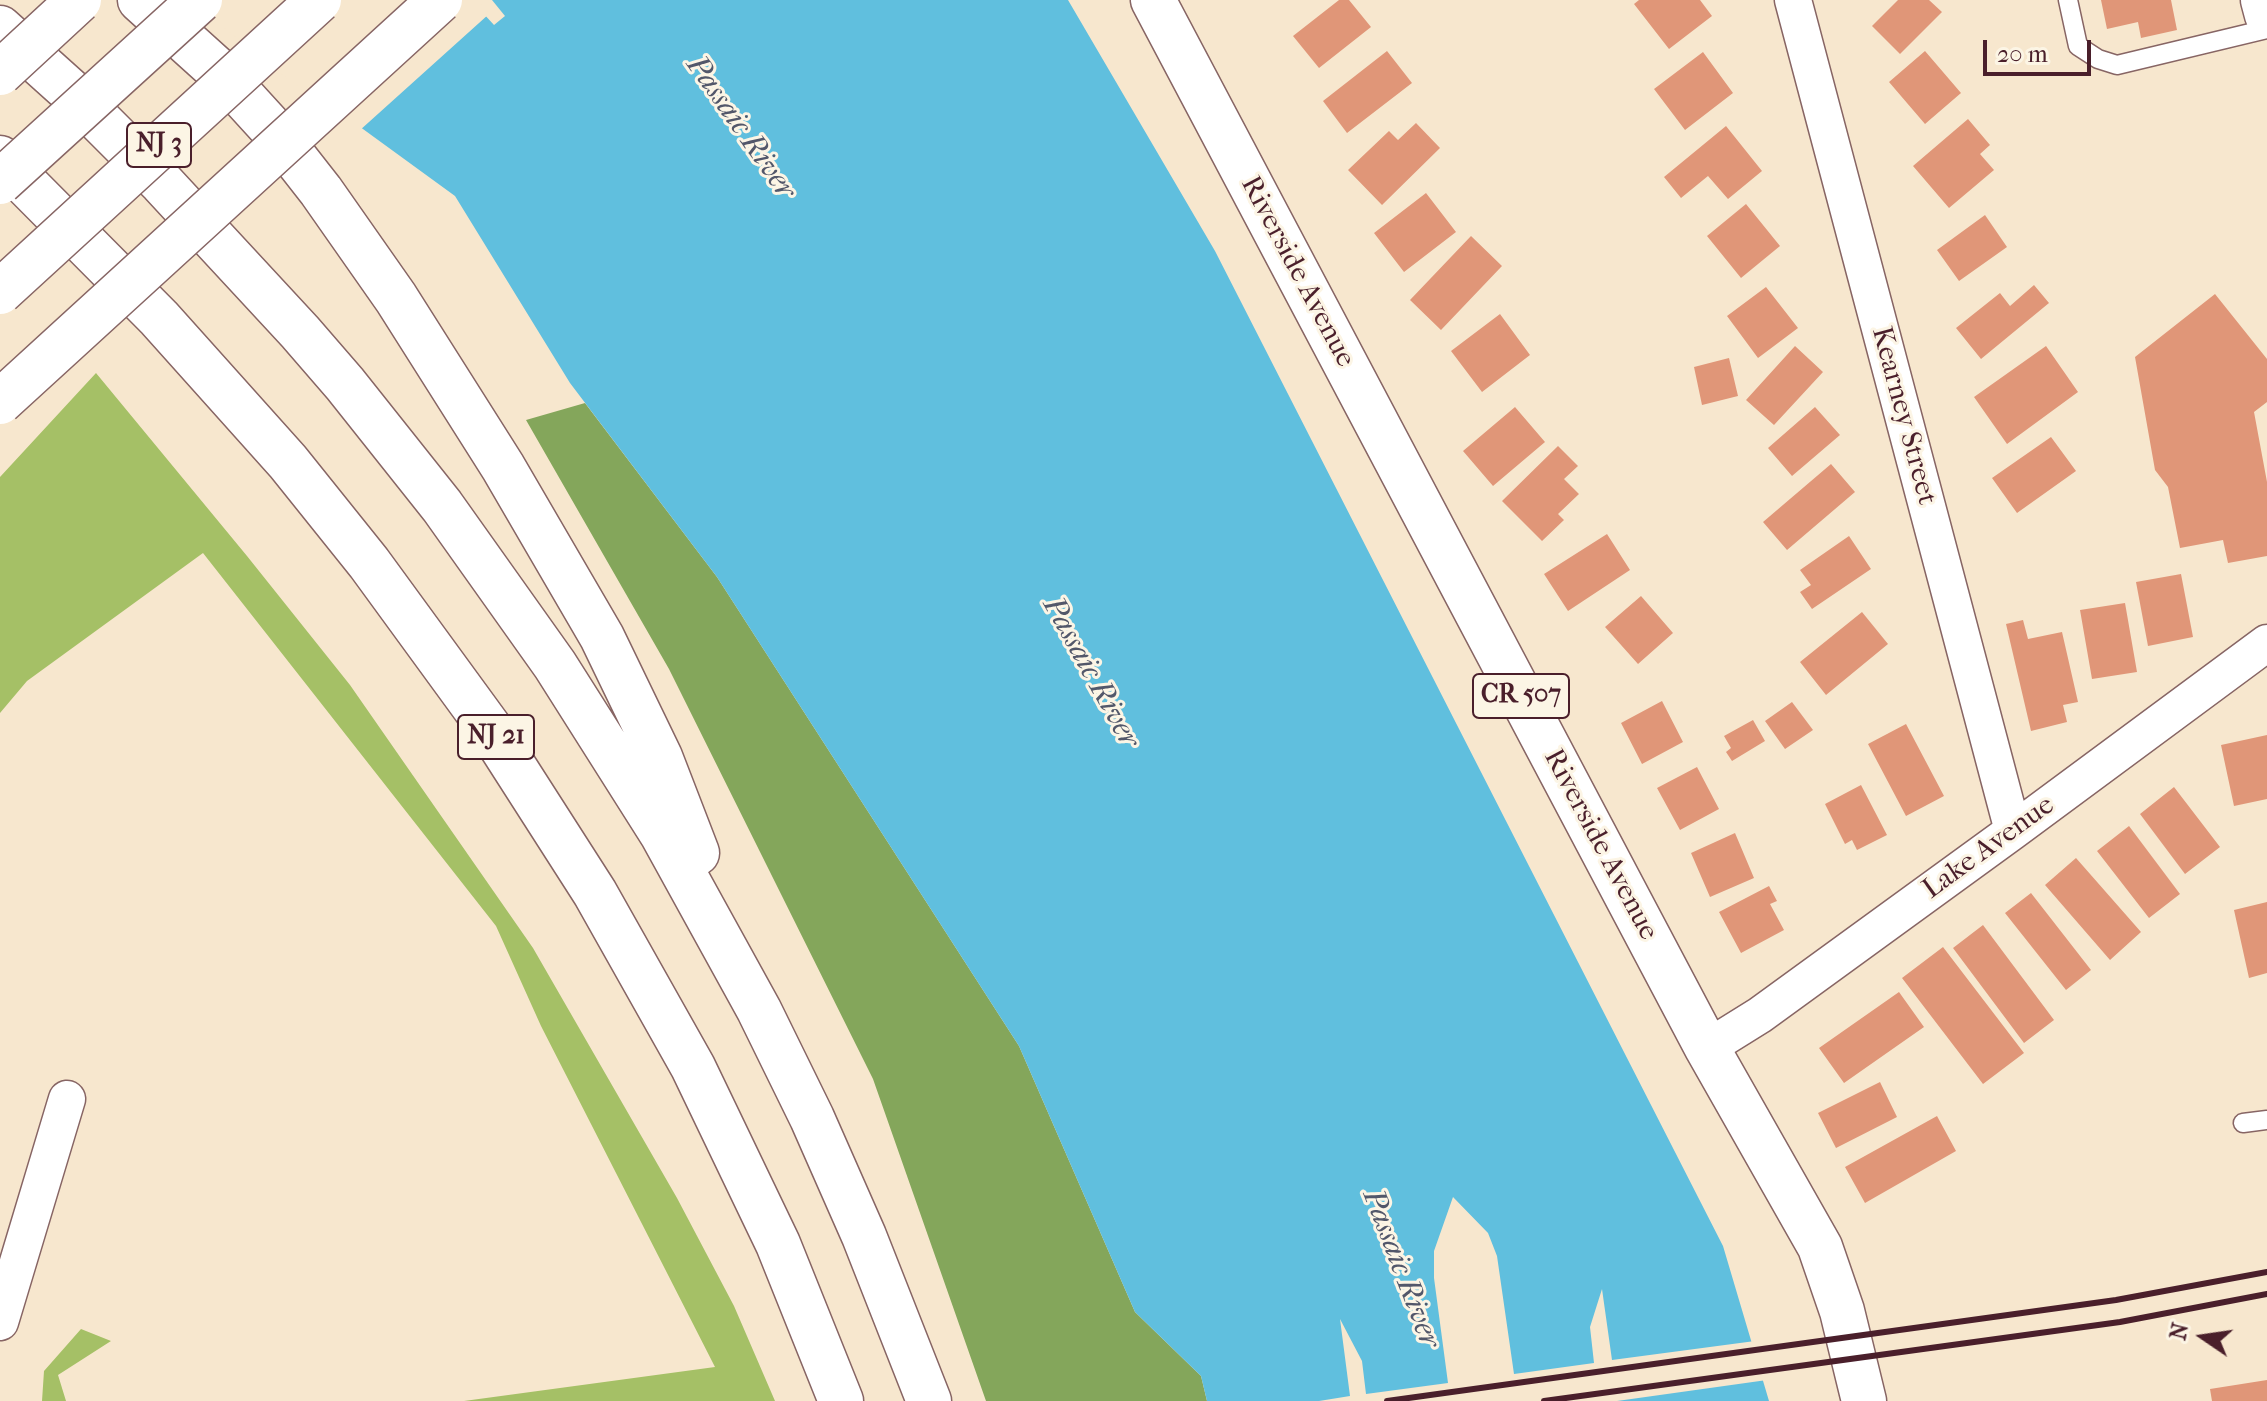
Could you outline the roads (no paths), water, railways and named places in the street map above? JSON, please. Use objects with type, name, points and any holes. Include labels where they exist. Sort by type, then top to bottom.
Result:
[{"type":"main road","points":[[0,73],[79,0]]},
{"type":"main road","points":[[140,0],[222,74],[274,131],[345,223],[503,467],[602,637],[660,757],[709,886],[728,951]]},
{"type":"main road","points":[[2,167],[200,0]]},
{"type":"main road","name":"NJ 3","points":[[0,292],[319,0]]},
{"type":"main road","points":[[0,402],[440,0]]},
{"type":"main road","name":"Riverside Avenue","points":[[1153,0],[1707,1048],[1820,1247],[1842,1311],[1864,1401]]},
{"type":"main road","points":[[2263,0],[2267,15]]},
{"type":"main road","points":[[0,28],[114,134],[209,230],[336,374],[480,557],[593,722],[662,834],[784,1059],[889,1296],[929,1401]]},
{"type":"main road","name":"NJ 21","points":[[2,167],[159,318],[288,462],[409,615],[518,769],[616,928],[693,1067],[778,1244],[841,1401]]},
{"type":"street","name":"Kearney Street","points":[[1793,0],[2013,831]]},
{"type":"street","name":"Lake Avenue","points":[[1707,1048],[1760,1015],[2267,643]]},
{"type":"street","points":[[0,1322],[67,1099]]},
{"type":"lane","points":[[2068,0],[2078,46],[2098,59],[2117,65],[2267,29]]},
{"type":"lane","points":[[2243,1123],[2267,1120]]},
{"type":"water","name":"Passaic River","points":[[471,0],[494,25],[505,16],[492,0],[1068,0],[1215,251],[1723,1246],[1769,1401],[1207,1401],[1201,1376],[1135,1312],[1019,1046],[717,577],[570,383],[455,196],[286,73]]},
{"type":"railway","points":[[1387,1401],[2116,1300],[2267,1272]]},
{"type":"railway","points":[[1544,1401],[2120,1322],[2267,1294]]}]
